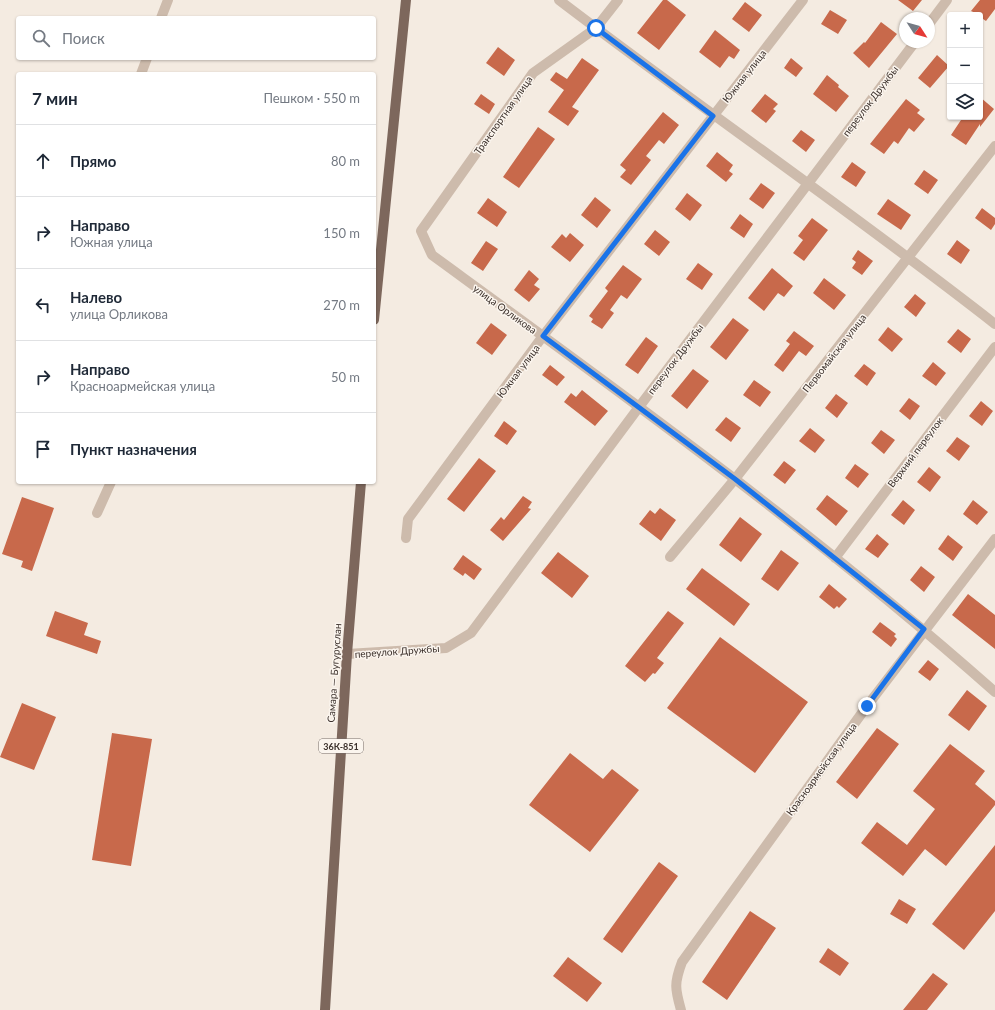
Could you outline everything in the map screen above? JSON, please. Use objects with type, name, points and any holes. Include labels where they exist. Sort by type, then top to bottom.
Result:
[{"type":"main road","points":[[376,292],[406,0]]},
{"type":"main road","name":"Самара — Бугуруслан","points":[[326,1010],[347,654],[361,484]]},
{"type":"street","points":[[162,16],[168,0]]},
{"type":"street","points":[[559,0],[713,116],[808,182],[910,257],[995,324]]},
{"type":"street","name":"Транспортная улица","points":[[420,231],[533,73],[596,28],[618,0]]},
{"type":"street","name":"Южная улица","points":[[406,538],[408,519],[543,336],[803,0]]},
{"type":"street","points":[[935,16],[948,0]]},
{"type":"street","name":"переулок Дружбы","points":[[347,654],[446,648],[471,633],[639,406],[910,48]]},
{"type":"street","points":[[142,72],[146,60]]},
{"type":"street","name":"Первомайская улица","points":[[670,557],[735,479],[910,257],[995,146]]},
{"type":"street","name":"улица Орликова","points":[[420,231],[432,255],[639,406],[735,479],[924,629],[995,692]]},
{"type":"street","name":"Верхний переулок","points":[[834,558],[995,347]]},
{"type":"street","points":[[97,513],[110,484]]},
{"type":"street","name":"Красноармейская улица","points":[[681,1010],[675,989],[676,978],[682,962],[867,706],[924,629],[995,539]]},
{"type":"building","points":[[663,0],[667,0],[686,15],[659,50],[637,33]]},
{"type":"building","points":[[898,0],[922,0],[913,11]]},
{"type":"building","points":[[980,0],[995,0],[995,9],[986,21],[983,19],[983,12],[971,11]]},
{"type":"building","points":[[745,2],[762,15],[749,32],[732,19]]},
{"type":"building","points":[[830,10],[847,20],[838,34],[821,24]]},
{"type":"building","points":[[881,22],[897,34],[869,68],[853,53],[864,42],[865,43]]},
{"type":"building","points":[[715,30],[740,50],[734,59],[729,56],[720,68],[699,52]]},
{"type":"building","points":[[498,47],[515,60],[504,76],[486,63]]},
{"type":"building","points":[[937,55],[947,64],[947,68],[930,88],[918,78]]},
{"type":"building","points":[[582,58],[599,70],[572,107],[579,111],[568,126],[548,112],[564,90],[550,80],[556,72],[567,79]]},
{"type":"building","points":[[791,58],[803,68],[796,77],[784,68]]},
{"type":"building","points":[[827,75],[849,96],[836,112],[813,94]]},
{"type":"building","points":[[481,94],[495,104],[489,114],[474,104]]},
{"type":"building","points":[[765,94],[778,104],[773,109],[776,111],[766,123],[751,111]]},
{"type":"building","points":[[906,99],[920,110],[917,113],[925,119],[914,132],[909,128],[898,144],[894,141],[884,154],[870,144]]},
{"type":"building","points":[[983,100],[994,109],[980,127],[980,124],[966,145],[951,135],[961,120],[983,120]]},
{"type":"building","points":[[663,112],[679,125],[664,144],[659,140],[646,156],[651,160],[631,185],[620,177],[626,170],[620,165]]},
{"type":"building","points":[[538,127],[555,139],[519,188],[503,177]]},
{"type":"building","points":[[801,130],[815,140],[806,152],[792,141]]},
{"type":"building","points":[[717,152],[733,165],[729,171],[733,174],[726,182],[706,166]]},
{"type":"building","points":[[852,162],[866,172],[856,187],[841,177]]},
{"type":"building","points":[[924,170],[938,180],[928,194],[914,184]]},
{"type":"building","points":[[761,183],[775,193],[763,209],[749,199]]},
{"type":"building","points":[[687,193],[702,205],[690,221],[675,209]]},
{"type":"building","points":[[595,197],[611,210],[597,228],[581,215]]},
{"type":"building","points":[[488,198],[507,212],[497,227],[477,213]]},
{"type":"building","points":[[888,199],[911,215],[901,230],[877,214]]},
{"type":"building","points":[[982,208],[995,218],[995,224],[991,230],[975,218]]},
{"type":"building","points":[[740,214],[753,224],[744,238],[730,228]]},
{"type":"building","points":[[812,218],[828,230],[804,261],[793,253],[803,240],[798,236]]},
{"type":"building","points":[[655,230],[670,242],[659,256],[644,244]]},
{"type":"building","points":[[570,233],[584,245],[570,262],[551,247],[562,234],[566,238]]},
{"type":"building","points":[[957,240],[970,250],[961,264],[947,254]]},
{"type":"building","points":[[486,241],[498,249],[483,271],[471,263]]},
{"type":"building","points":[[858,250],[873,261],[862,275],[852,268],[856,262],[852,259]]},
{"type":"building","points":[[698,263],[713,274],[702,290],[686,279]]},
{"type":"building","points":[[623,265],[642,279],[627,299],[621,295],[610,310],[614,313],[602,329],[591,322],[593,319],[589,316],[608,291],[605,288]]},
{"type":"building","points":[[772,268],[793,286],[784,297],[778,293],[764,311],[748,298]]},
{"type":"building","points":[[529,270],[539,279],[534,285],[540,289],[529,302],[514,290]]},
{"type":"building","points":[[824,278],[846,295],[834,310],[813,293]]},
{"type":"building","points":[[915,294],[926,303],[916,317],[904,307]]},
{"type":"building","points":[[733,318],[749,330],[726,360],[710,347]]},
{"type":"building","points":[[491,323],[507,335],[492,355],[476,343]]},
{"type":"building","points":[[888,327],[903,339],[892,352],[878,340]]},
{"type":"building","points":[[958,329],[971,339],[961,353],[947,342]]},
{"type":"building","points":[[794,331],[814,346],[806,356],[799,351],[783,372],[774,365],[790,344],[786,341]]},
{"type":"building","points":[[646,337],[658,346],[638,374],[625,365]]},
{"type":"building","points":[[933,362],[946,373],[936,386],[922,376]]},
{"type":"building","points":[[864,364],[876,373],[867,386],[854,376]]},
{"type":"building","points":[[550,365],[565,377],[557,386],[542,375]]},
{"type":"building","points":[[693,369],[709,381],[687,409],[671,396]]},
{"type":"building","points":[[754,380],[771,392],[760,407],[743,395]]},
{"type":"building","points":[[582,390],[608,411],[595,426],[564,402],[571,393],[576,397]]},
{"type":"building","points":[[836,394],[848,403],[837,418],[825,408]]},
{"type":"building","points":[[909,398],[920,406],[910,420],[899,411]]},
{"type":"building","points":[[981,401],[993,411],[982,426],[969,416]]},
{"type":"building","points":[[726,417],[741,428],[731,442],[715,430]]},
{"type":"building","points":[[504,421],[517,431],[507,445],[494,436]]},
{"type":"building","points":[[810,428],[825,440],[815,453],[799,441]]},
{"type":"building","points":[[881,430],[895,440],[884,454],[871,443]]},
{"type":"building","points":[[957,437],[970,446],[959,461],[946,451]]},
{"type":"building","points":[[479,458],[496,471],[464,512],[447,499]]},
{"type":"building","points":[[784,461],[796,470],[785,484],[773,475]]},
{"type":"building","points":[[855,464],[869,474],[858,488],[845,478]]},
{"type":"building","points":[[929,467],[941,477],[930,492],[917,482]]},
{"type":"building","points":[[827,495],[848,511],[836,526],[816,509]]},
{"type":"building","points":[[523,496],[532,502],[528,508],[531,509],[503,541],[490,530],[501,517],[504,520]]},
{"type":"building","points":[[22,497],[54,508],[32,571],[21,567],[23,561],[2,554]]},
{"type":"building","points":[[903,500],[915,510],[904,525],[891,515]]},
{"type":"building","points":[[973,500],[988,512],[977,525],[963,514]]},
{"type":"building","points":[[660,508],[676,520],[661,541],[639,524],[650,510],[655,514]]},
{"type":"building","points":[[740,517],[762,534],[741,562],[719,545]]},
{"type":"building","points":[[877,534],[889,544],[878,558],[865,549]]},
{"type":"building","points":[[948,535],[963,547],[953,561],[938,549]]},
{"type":"building","points":[[781,550],[799,563],[778,591],[761,579]]},
{"type":"building","points":[[558,552],[589,576],[572,598],[541,573]]},
{"type":"building","points":[[463,555],[482,569],[474,580],[465,573],[463,576],[453,569]]},
{"type":"building","points":[[921,566],[935,577],[924,592],[910,580]]},
{"type":"building","points":[[702,568],[750,604],[734,626],[686,589]]},
{"type":"building","points":[[829,584],[847,599],[839,608],[837,606],[834,609],[819,597]]},
{"type":"building","points":[[968,594],[995,615],[995,649],[952,615]]},
{"type":"building","points":[[55,611],[88,623],[84,635],[101,641],[97,654],[46,636]]},
{"type":"building","points":[[668,611],[684,623],[657,658],[664,663],[655,674],[653,673],[645,682],[625,666]]},
{"type":"building","points":[[880,622],[896,634],[894,636],[897,639],[891,647],[872,632]]},
{"type":"building","points":[[720,637],[808,702],[755,773],[667,708]]},
{"type":"building","points":[[928,660],[939,669],[930,681],[918,672]]},
{"type":"building","points":[[967,690],[987,706],[969,731],[948,715]]},
{"type":"building","points":[[22,703],[56,717],[34,770],[0,757]]},
{"type":"building","points":[[877,728],[899,744],[857,799],[836,782]]},
{"type":"building","points":[[112,733],[152,739],[131,866],[92,860]]},
{"type":"building","points":[[950,744],[985,771],[975,784],[995,801],[995,805],[946,866],[925,849],[903,876],[861,843],[877,822],[907,845],[935,809],[913,791]]},
{"type":"building","points":[[570,753],[603,779],[612,769],[639,790],[590,852],[529,805]]},
{"type":"building","points":[[995,845],[995,911],[964,950],[932,924]]},
{"type":"building","points":[[659,862],[678,876],[622,953],[603,939]]},
{"type":"building","points":[[899,899],[916,909],[907,924],[890,914]]},
{"type":"building","points":[[750,911],[776,928],[727,1000],[702,982]]},
{"type":"building","points":[[828,948],[849,963],[840,976],[819,962]]},
{"type":"building","points":[[568,957],[602,983],[587,1002],[553,976]]},
{"type":"building","points":[[933,973],[948,984],[927,1010],[903,1010]]},
{"type":"route","points":[[596,28],[713,116],[543,336],[639,406],[735,479],[924,629],[867,706]]}]
